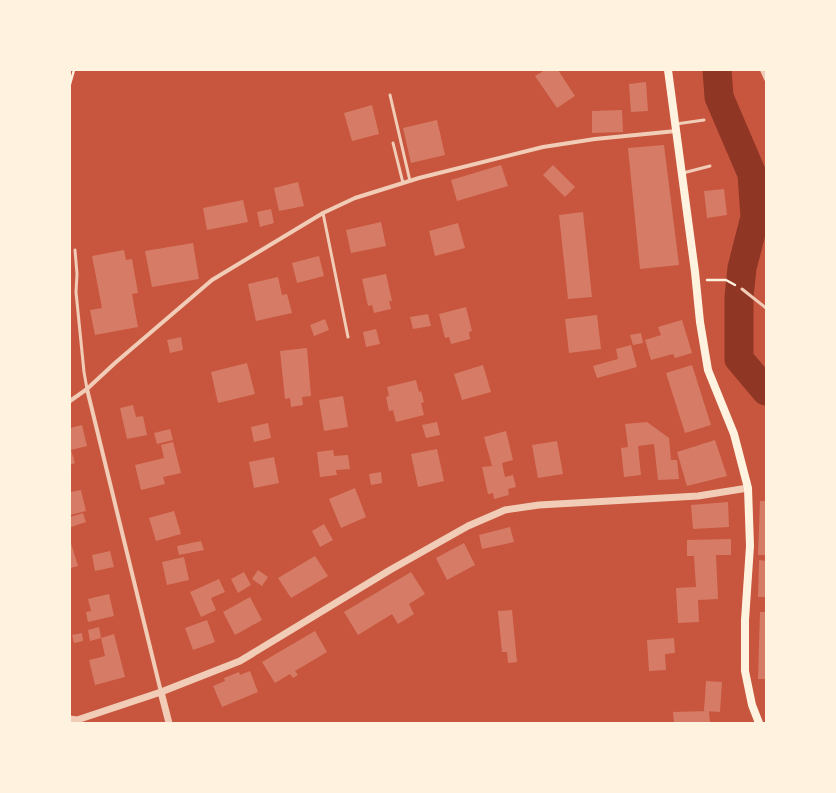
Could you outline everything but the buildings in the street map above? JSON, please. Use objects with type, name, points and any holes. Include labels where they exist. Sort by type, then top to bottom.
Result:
[{"type":"main road","points":[[668,70],[696,280],[700,322],[708,370],[734,434],[748,488],[750,546],[745,620],[745,671],[752,705],[759,723]]},
{"type":"street","points":[[762,70],[766,80]]},
{"type":"street","points":[[70,401],[87,389],[212,280],[323,212],[355,198],[403,183],[543,147],[676,127]]},
{"type":"street","points":[[87,389],[169,723]]},
{"type":"street","points":[[70,719],[77,720],[161,692],[240,661],[390,570],[468,526],[505,510],[539,504],[698,496],[748,488]]},
{"type":"lane","points":[[390,95],[410,181]]},
{"type":"lane","points":[[676,127],[704,120]]},
{"type":"lane","points":[[393,143],[403,183]]},
{"type":"lane","points":[[682,173],[710,166]]},
{"type":"lane","points":[[323,212],[348,337]]},
{"type":"lane","points":[[75,250],[77,299],[87,389]]},
{"type":"lane","points":[[742,289],[766,308]]},
{"type":"path","points":[[70,84],[74,70]]},
{"type":"path","points":[[696,280],[726,280]]},
{"type":"waterway","points":[[717,70],[719,97],[752,174],[755,217],[742,268],[739,297],[739,359],[766,391]]}]
